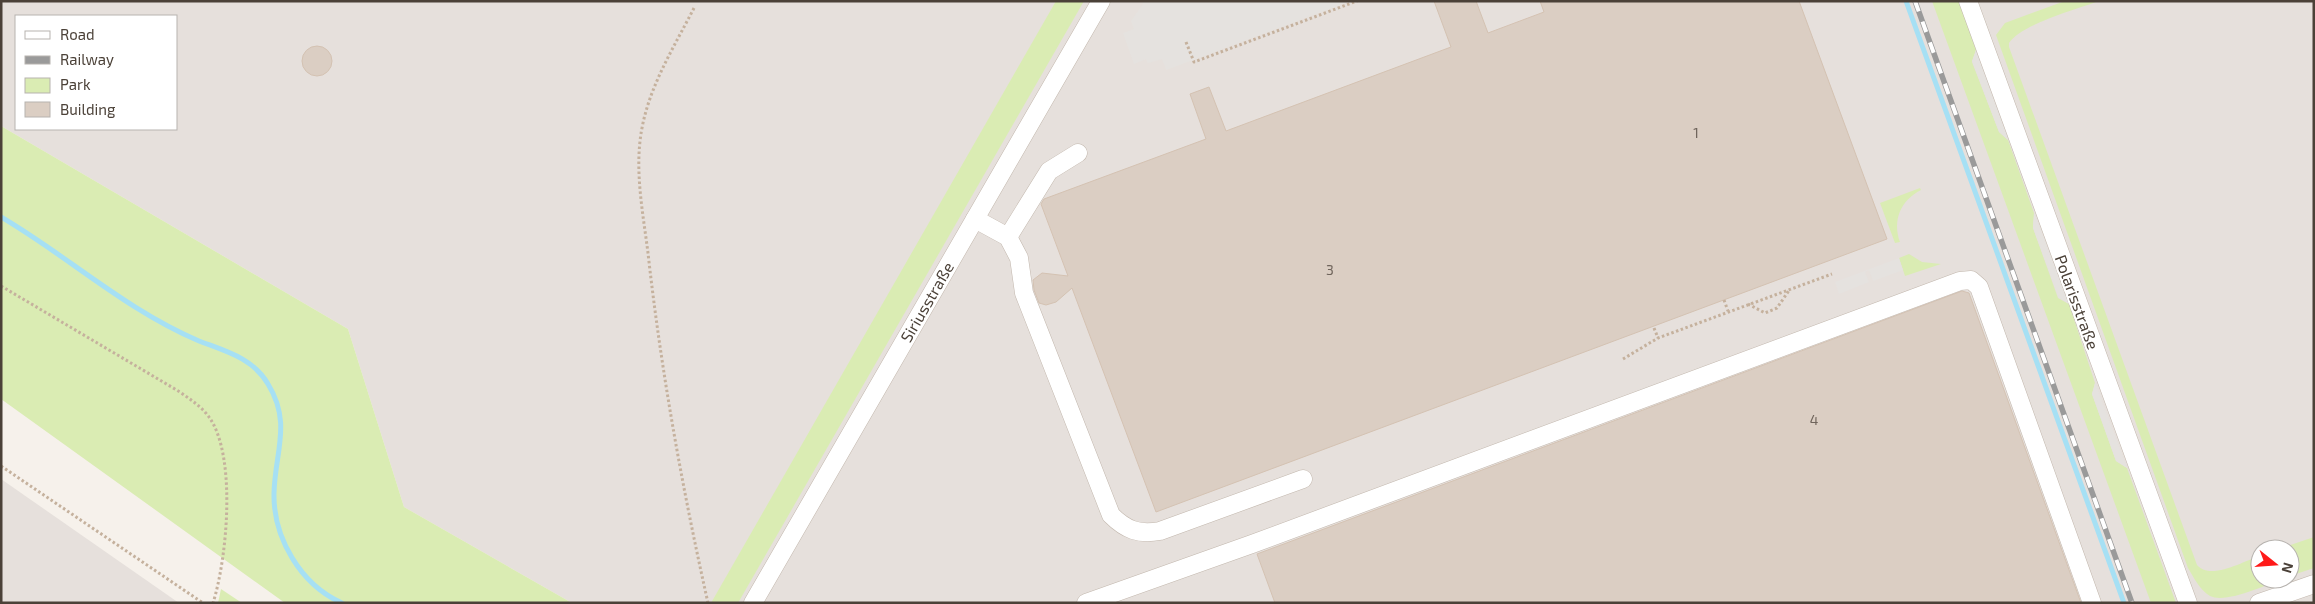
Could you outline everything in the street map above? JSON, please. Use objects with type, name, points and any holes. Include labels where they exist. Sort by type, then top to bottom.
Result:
[{"type":"street","name":"Siriusstraße","points":[[753,603],[1100,1]]},
{"type":"street","name":"Polarisstraße","points":[[1968,1],[2188,603]]},
{"type":"street","points":[[1008,237],[1049,170],[1078,153]]},
{"type":"street","points":[[975,219],[1008,237],[1019,258],[1027,302],[1111,515],[1121,525],[1132,531],[1146,534],[1160,531],[1303,480]]},
{"type":"street","points":[[1086,603],[1252,544],[1960,280],[1971,280],[1979,287],[2092,603]]},
{"type":"street","points":[[2259,603],[2314,584]]},
{"type":"path","points":[[1186,42],[1194,62],[1357,1]]},
{"type":"path","points":[[694,8],[660,72],[648,103],[641,130],[639,168],[650,272],[662,355],[679,462],[708,603]]},
{"type":"path","points":[[1623,359],[1658,338],[1832,274]]},
{"type":"path","points":[[1,286],[180,392],[200,406],[210,418],[222,447],[226,474],[225,535],[213,603]]},
{"type":"path","points":[[1748,304],[1765,313],[1777,308],[1790,288]]},
{"type":"path","points":[[1724,300],[1728,312]]},
{"type":"path","points":[[1654,328],[1658,338]]},
{"type":"path","points":[[1,466],[203,603]]},
{"type":"shaded area","points":[[1,1],[2314,1],[2314,603],[572,603],[404,507],[348,329],[1,126]]},
{"type":"shaded area","points":[[1142,1],[1350,1],[1166,70],[1162,59],[1148,63],[1146,59],[1134,64],[1123,33],[1134,29],[1131,21],[1143,4]]},
{"type":"shaded area","points":[[1976,50],[2008,140],[1999,132],[1972,61]]},
{"type":"shaded area","points":[[2034,213],[2069,304],[2059,298],[2033,228]]},
{"type":"shaded area","points":[[1899,258],[1903,270],[1873,281],[1869,270],[1865,272],[1869,282],[1839,294],[1835,282]]},
{"type":"shaded area","points":[[2095,383],[2127,468],[2116,461],[2092,394]]},
{"type":"shaded area","points":[[1,479],[179,603],[1,603]]},
{"type":"green space","points":[[1056,1],[1084,1],[738,603],[711,603]]},
{"type":"green space","points":[[1932,1],[1959,1],[1976,50],[1972,62],[1999,132],[2008,140],[2034,213],[2033,228],[2058,298],[2069,304],[2095,383],[2092,394],[2116,461],[2127,468],[2176,603],[2151,603]]},
{"type":"green space","points":[[2065,1],[2099,1],[2037,23],[2016,36],[2009,43],[2009,47],[2197,565],[2210,571],[2219,571],[2250,560],[2250,589],[2256,589],[2226,598],[2210,596],[2200,587],[2188,568],[1996,35],[2005,23]]},
{"type":"green space","points":[[1,126],[348,329],[404,507],[572,603],[285,603],[1,399]]},
{"type":"green space","points":[[1920,188],[1921,190],[1903,205],[1897,226],[1900,242],[1895,243],[1880,203]]},
{"type":"green space","points":[[1909,254],[1922,262],[1941,264],[1905,276],[1899,258]]},
{"type":"green space","points":[[2314,537],[2314,568],[2300,573],[2300,542]]},
{"type":"green space","points":[[221,589],[242,603],[218,603]]},
{"type":"building","points":[[1434,1],[1476,1],[1488,33],[1544,12],[1540,1],[1799,1],[1887,239],[1156,512],[1072,288],[1056,302],[1046,305],[1039,303],[1034,290],[1033,280],[1042,273],[1068,276],[1041,204],[1044,199],[1206,139],[1190,94],[1209,87],[1226,131],[1451,47]]},
{"type":"building","points":[[317,46],[323,47],[331,55],[331,67],[323,75],[317,76],[311,75],[303,67],[302,61],[303,55],[311,47]]},
{"type":"building","points":[[1962,291],[1969,293],[2081,603],[1275,603],[1257,554]]},
{"type":"waterway","points":[[1906,1],[2124,603]]},
{"type":"waterway","points":[[1,217],[122,299],[172,328],[238,356],[262,375],[275,398],[281,425],[274,493],[278,527],[284,543],[302,572],[314,585],[342,603]]},
{"type":"railway","points":[[1915,1],[2132,603]]}]
